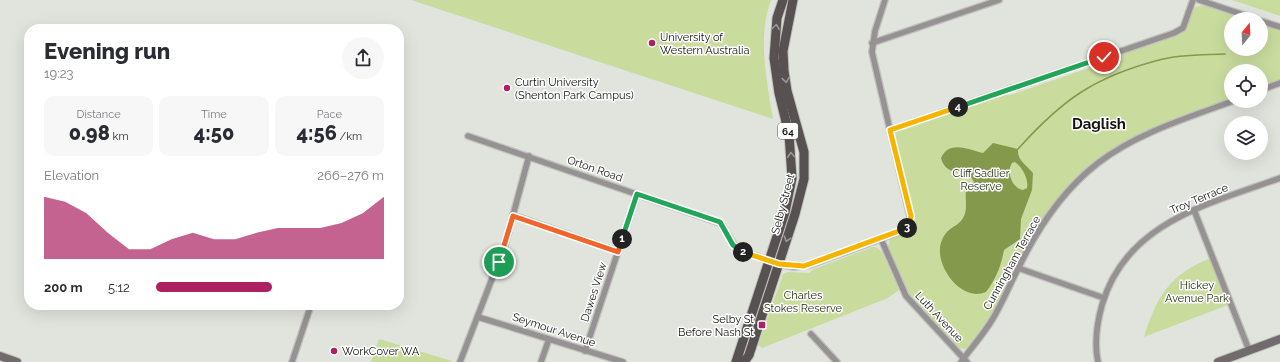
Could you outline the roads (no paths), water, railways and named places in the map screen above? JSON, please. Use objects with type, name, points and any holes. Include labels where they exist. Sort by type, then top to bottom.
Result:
[{"type":"main road","name":"Selby Street","points":[[736,362],[785,212],[792,178],[790,140],[779,93],[774,58],[777,18],[783,0]]},
{"type":"main road","name":"Selby Street","points":[[744,362],[749,354],[779,264],[795,214],[804,178],[804,152],[787,91],[784,71],[783,51],[794,0]]},
{"type":"main road","points":[[792,178],[804,178]]},
{"type":"street","points":[[885,0],[872,43],[875,69],[890,130],[1174,33],[1183,28],[1193,0]]},
{"type":"street","points":[[872,43],[999,0]]},
{"type":"street","points":[[1199,0],[1235,12]]},
{"type":"street","points":[[1268,23],[1280,27]]},
{"type":"street","points":[[1268,87],[1280,83]]},
{"type":"street","name":"Cunningham Terrace","points":[[964,361],[991,321],[1018,268],[1053,209],[1072,187],[1099,163],[1141,138],[1224,105]]},
{"type":"street","name":"Orton Road","points":[[468,136],[720,222],[737,249],[779,264],[794,266],[810,265],[905,230],[911,221],[890,130]]},
{"type":"street","points":[[460,362],[505,244],[529,156]]},
{"type":"street","name":"Troy Terrace","points":[[1098,362],[1096,342],[1097,327],[1104,298],[1119,269],[1139,244],[1160,227],[1194,210],[1280,178]]},
{"type":"street","name":"Dawes View","points":[[585,351],[637,194]]},
{"type":"street","points":[[1194,210],[1248,350]]},
{"type":"street","points":[[513,216],[618,252]]},
{"type":"street","name":"Luth Avenue","points":[[881,238],[906,296],[964,361]]},
{"type":"street","points":[[1018,268],[1104,298]]},
{"type":"street","points":[[292,362],[309,310]]},
{"type":"street","name":"Seymour Avenue","points":[[478,316],[549,340],[623,362]]},
{"type":"street","points":[[811,334],[837,362]]},
{"type":"street","points":[[1218,362],[1280,338]]},
{"type":"street","points":[[541,362],[549,340]]},
{"type":"street","points":[[0,356],[17,362]]},
{"type":"waterway","points":[[1018,149],[1049,117],[1065,104],[1081,92],[1116,74],[1167,58],[1192,55],[1224,54]]},
{"type":"place","name":"University of Western Australia","points":[[652,43]]},
{"type":"place","name":"Curtin University (Shenton Park Campus)","points":[[507,88]]},
{"type":"place","name":"Selby St Before Nash St","points":[[762,325]]},
{"type":"place","name":"WorkCover WA","points":[[334,351]]},
{"type":"district","name":"Daglish","points":[[1099,124]]},
{"type":"park label","name":"Cliff Sadlier Reserve","points":[[981,179]]},
{"type":"park label","name":"Hickey Avenue Park","points":[[1197,291]]},
{"type":"park label","name":"Charles Stokes Reserve","points":[[803,301]]}]
